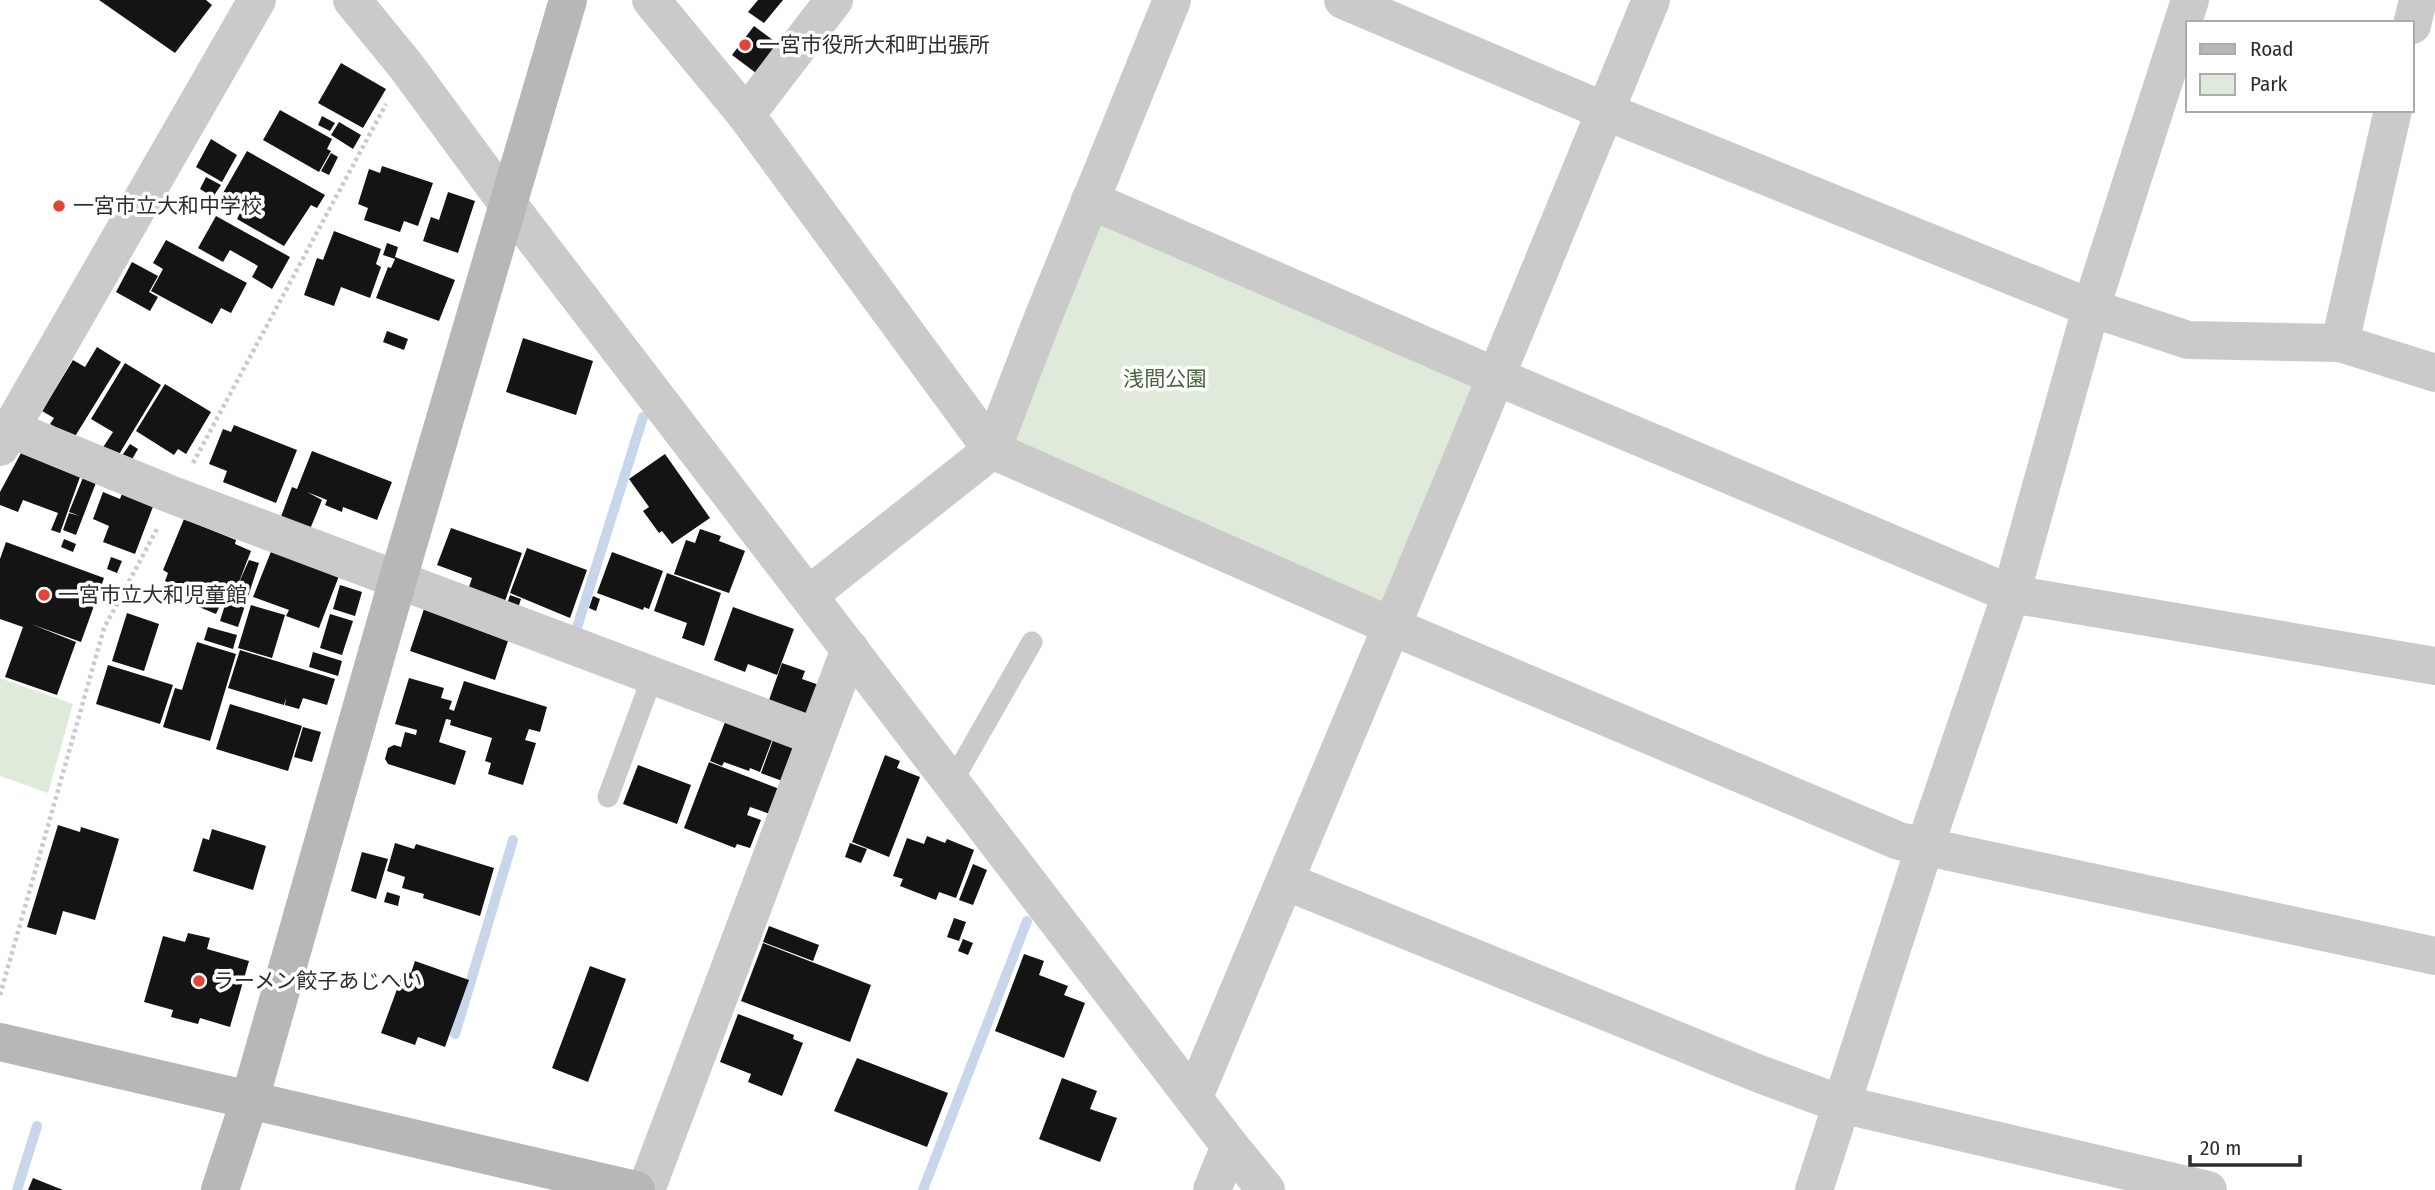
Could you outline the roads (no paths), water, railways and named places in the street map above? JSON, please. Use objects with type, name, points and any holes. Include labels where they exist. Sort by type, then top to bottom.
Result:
[{"type":"street","points":[[257,0],[5,438],[175,496],[816,737]]},
{"type":"street","points":[[352,0],[407,66],[509,203],[1266,1190]]},
{"type":"street","points":[[220,1190],[250,1099],[398,579],[568,0]]},
{"type":"street","points":[[651,0],[746,115],[992,450],[1391,626],[1899,841],[2435,956]]},
{"type":"street","points":[[746,115],[834,0]]},
{"type":"street","points":[[809,595],[992,450],[1172,0]]},
{"type":"street","points":[[1343,0],[1607,112],[2091,307],[2188,340],[2340,343],[2435,373]]},
{"type":"street","points":[[1194,1097],[1497,377],[1651,0]]},
{"type":"street","points":[[1814,1190],[1925,846],[2011,594],[2091,307],[2190,0]]},
{"type":"street","points":[[2413,21],[2418,0]]},
{"type":"street","points":[[2340,343],[2393,112]]},
{"type":"street","points":[[1090,200],[1497,377],[2011,594],[2435,666]]},
{"type":"street","points":[[646,1190],[850,649]]},
{"type":"street","points":[[1285,880],[1756,1073],[1841,1104],[2208,1190]]},
{"type":"street","points":[[0,1042],[636,1190]]},
{"type":"street","points":[[1212,1190],[1230,1146]]},
{"type":"lane","points":[[952,782],[1032,642]]},
{"type":"lane","points":[[608,797],[653,675]]},
{"type":"waterway","points":[[575,634],[643,417]]},
{"type":"waterway","points":[[455,1034],[513,840]]},
{"type":"waterway","points":[[923,1190],[1027,921]]},
{"type":"waterway","points":[[17,1190],[37,1126]]},
{"type":"place","name":"一宮市役所大和町出張所","points":[[745,45]]},
{"type":"place","name":"一宮市立大和中学校","points":[[59,206]]},
{"type":"place","name":"一宮市立大和児童館","points":[[44,595]]},
{"type":"place","name":"ラーメン餃子あじへい","points":[[199,981]]},
{"type":"park label","name":"浅間公園","points":[[1165,379]]}]
